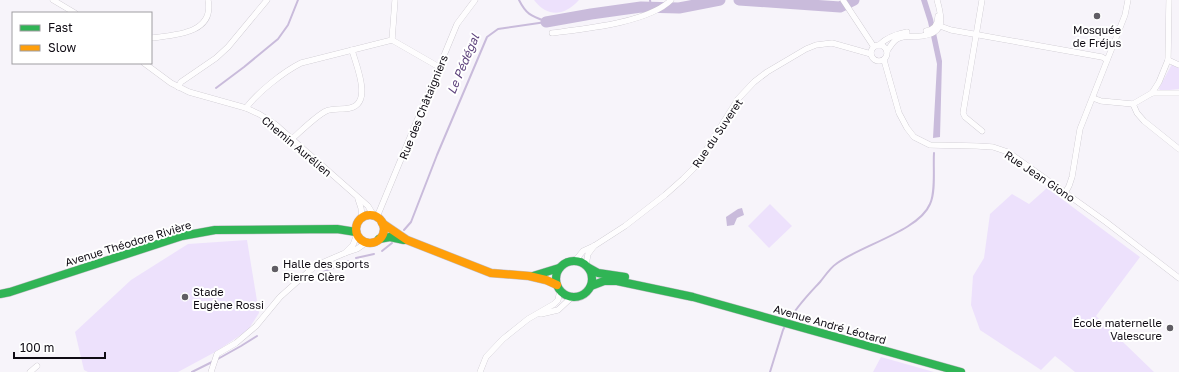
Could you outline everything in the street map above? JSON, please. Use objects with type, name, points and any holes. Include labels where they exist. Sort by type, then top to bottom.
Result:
[{"type":"main road","points":[[407,240],[390,237],[367,242],[359,238],[358,227],[370,215],[407,240],[436,253],[492,273],[529,276],[546,280],[558,288],[563,294],[572,297],[583,294],[591,286],[592,277],[587,267],[575,261],[566,262],[559,268],[529,276]]},
{"type":"main road","points":[[378,219],[383,232],[379,239]]},
{"type":"main road","name":"Avenue Théodore Rivière","points":[[0,294],[80,270],[182,236],[199,232],[215,230],[337,229],[358,227]]},
{"type":"main road","name":"Avenue André Léotard","points":[[587,267],[598,273],[623,276],[686,293],[693,297]]},
{"type":"main road","points":[[558,288],[556,276],[559,268]]},
{"type":"main road","name":"Avenue André Léotard","points":[[591,286],[604,281],[617,281],[693,297],[961,372]]},
{"type":"street","points":[[53,0],[73,12]]},
{"type":"street","points":[[152,38],[193,30],[203,24],[210,9],[208,0]]},
{"type":"street","points":[[178,87],[182,82],[216,58],[228,47],[268,0]]},
{"type":"street","points":[[392,40],[391,31],[394,0]]},
{"type":"street","name":"Rue des Châtaigniers","points":[[378,219],[457,24],[475,0]]},
{"type":"street","points":[[843,0],[877,46],[884,47],[887,51]]},
{"type":"street","points":[[933,0],[938,14],[937,27]]},
{"type":"street","points":[[937,0],[941,16],[937,27]]},
{"type":"street","points":[[982,0],[963,113],[965,117],[982,131]]},
{"type":"street","points":[[1065,193],[1072,177],[1080,129],[1125,15],[1128,0]]},
{"type":"street","points":[[1093,98],[1101,101],[1133,104],[1152,93],[1164,73],[1168,60],[1169,0]]},
{"type":"street","points":[[552,33],[626,20],[653,11],[668,2]]},
{"type":"street","points":[[916,34],[907,32],[898,34],[883,41],[872,50],[872,57],[876,61],[884,60],[887,56],[887,51],[897,39],[929,31],[937,27],[1102,57],[1107,60]]},
{"type":"street","points":[[246,108],[251,101],[291,68],[301,63],[392,40],[439,67]]},
{"type":"street","name":"Rue du Suveret","points":[[575,261],[583,251],[594,246],[625,226],[683,179],[696,166],[721,127],[730,109],[754,82],[767,72],[806,49],[825,43],[844,45],[871,54]]},
{"type":"street","points":[[292,139],[325,112],[333,109],[352,108],[358,105],[362,97],[362,86],[352,50]]},
{"type":"street","name":"Rue Jean Giono","points":[[884,60],[899,113],[914,137],[930,146],[977,146],[1008,152],[1106,222],[1179,278]]},
{"type":"street","points":[[1168,60],[1179,65]]},
{"type":"street","name":"Chemin Aurélien","points":[[145,64],[178,87],[189,92],[246,108],[275,124],[358,199],[368,206],[378,219]]},
{"type":"street","points":[[1152,93],[1179,93]]},
{"type":"street","points":[[1133,104],[1137,113],[1144,121],[1179,149]]},
{"type":"street","points":[[346,253],[354,245],[358,227],[361,208],[358,199]]},
{"type":"street","points":[[211,372],[217,354],[236,343],[256,326],[280,297],[308,272],[318,265],[357,249],[367,242]]},
{"type":"street","points":[[587,267],[588,254],[594,246]]},
{"type":"street","points":[[480,372],[486,357],[503,339],[528,319],[554,304],[558,300],[558,288]]},
{"type":"street","points":[[536,315],[558,310],[572,297]]},
{"type":"street","points":[[30,372],[37,366]]},
{"type":"shaded area","points":[[534,0],[579,0],[568,9],[556,13],[545,10]]},
{"type":"shaded area","points":[[921,0],[927,0],[933,19],[942,61],[940,137],[933,138],[937,64],[928,22]]},
{"type":"shaded area","points":[[1172,64],[1179,66],[1179,89],[1160,91],[1159,88]]},
{"type":"shaded area","points":[[1047,188],[1140,257],[1096,316],[1154,372],[1075,372],[1055,356],[1041,370],[980,330],[971,305],[973,276],[984,258],[990,214],[1012,194],[1029,204]]},
{"type":"shaded area","points":[[770,204],[792,226],[769,248],[748,226]]},
{"type":"shaded area","points":[[742,208],[744,215],[737,218],[734,225],[727,226],[726,217]]},
{"type":"shaded area","name":"Stade Eugène Rossi","points":[[247,240],[259,313],[248,330],[217,351],[178,372],[88,372],[84,370],[75,332],[131,280],[188,244]]},
{"type":"shaded area","points":[[881,357],[934,372],[873,372]]},
{"type":"waterway","points":[[216,88],[278,39],[288,25],[298,0]]},
{"type":"waterway","points":[[519,0],[529,14],[545,21]]},
{"type":"waterway","name":"Le Pédégal","points":[[650,0],[651,7]]},
{"type":"waterway","name":"Le Pédégal","points":[[546,22],[641,7],[679,8],[720,0]]},
{"type":"waterway","name":"Le Pédégal","points":[[739,0],[840,7],[854,0]]},
{"type":"waterway","name":"Le Pédégal","points":[[404,230],[411,222],[437,155],[487,37],[498,29],[546,22]]},
{"type":"waterway","points":[[788,322],[798,306],[834,266],[846,257],[901,230],[924,214],[930,204],[933,193],[934,153]]},
{"type":"waterway","name":"Le Pédégal","points":[[382,251],[392,243]]},
{"type":"waterway","name":"Le Pédégal","points":[[356,258],[374,254]]},
{"type":"waterway","name":"Le Pédégal","points":[[317,275],[348,261]]},
{"type":"waterway","points":[[770,372],[785,326]]},
{"type":"waterway","name":"Le Pédégal","points":[[216,360],[257,336]]},
{"type":"waterway","name":"Le Pédégal","points":[[192,372],[212,362]]},
{"type":"traffic: fast","points":[[0,294],[182,236],[215,230],[337,229],[356,232]]},
{"type":"traffic: fast","points":[[379,239],[390,237],[404,240]]},
{"type":"traffic: fast","points":[[578,261],[587,266],[591,272],[592,279],[591,286],[587,292],[578,297],[570,297],[561,292],[557,286],[556,275],[561,266],[567,262],[578,261]]},
{"type":"traffic: fast","points":[[533,276],[559,268]]},
{"type":"traffic: fast","points":[[589,268],[598,273],[625,277]]},
{"type":"traffic: fast","points":[[591,286],[604,281],[617,281],[693,297],[961,372]]},
{"type":"traffic: slow","points":[[370,215],[380,219],[384,229],[380,239],[370,243],[360,239],[356,229],[360,219],[370,215]]},
{"type":"traffic: slow","points":[[382,223],[407,240],[491,273],[529,276],[546,280],[557,285]]},
{"type":"place","name":"Mosquée de Fréjus","points":[[1097,16]]},
{"type":"place","name":"Halle des sports Pierre Clère","points":[[275,269]]},
{"type":"place","name":"Stade Eugène Rossi","points":[[185,297]]},
{"type":"place","name":"École maternelle Valescure","points":[[1170,328]]}]
